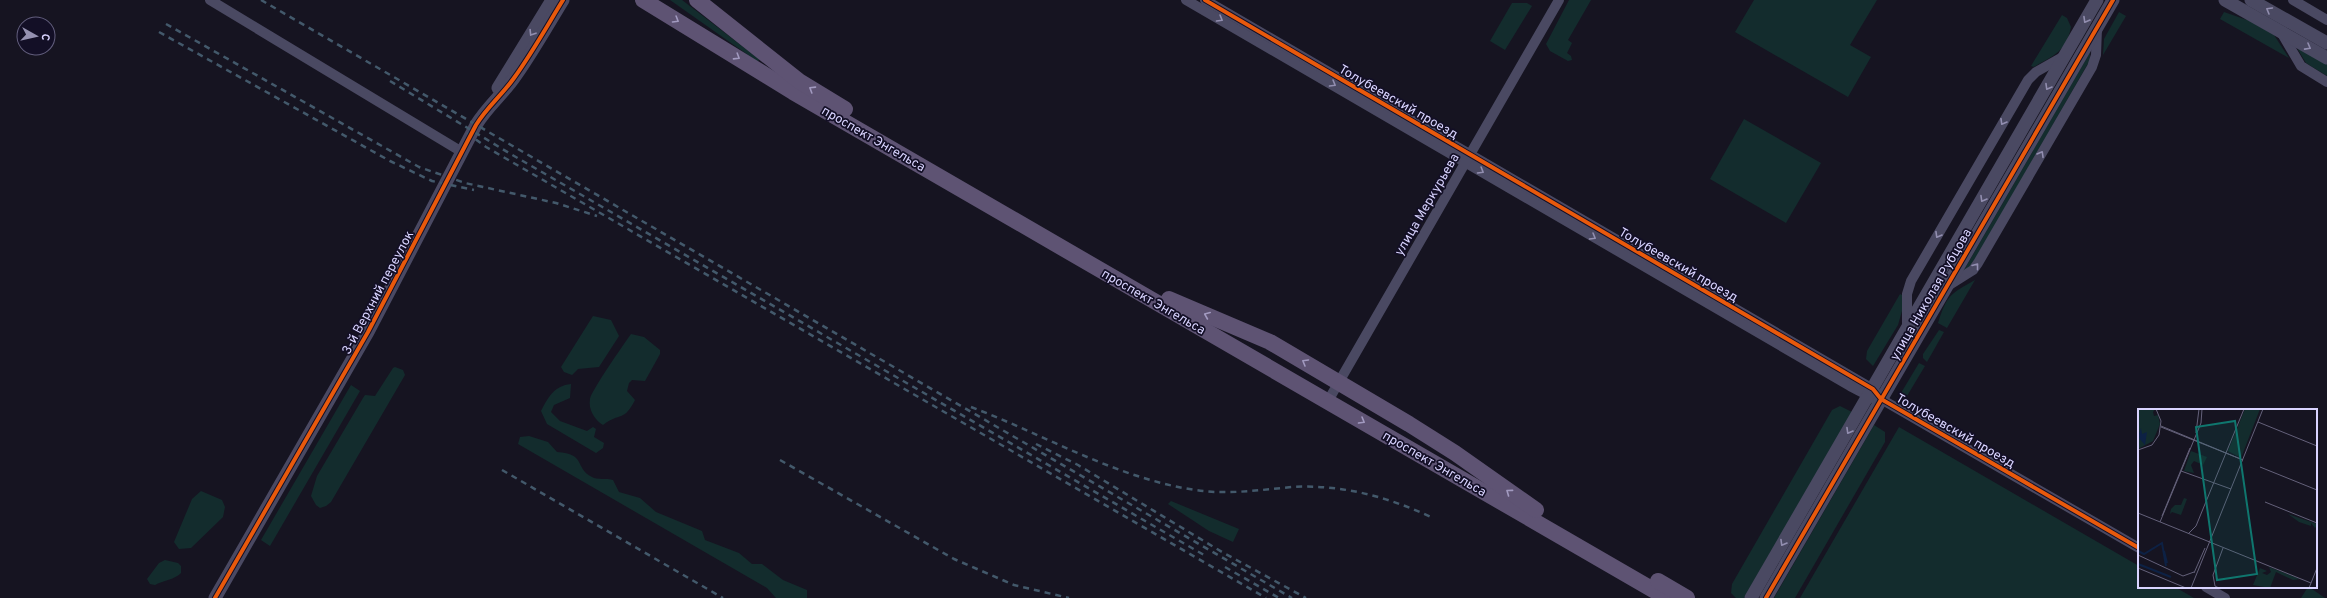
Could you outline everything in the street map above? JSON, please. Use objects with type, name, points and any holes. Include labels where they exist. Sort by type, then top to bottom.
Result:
[{"type":"main road","name":"проспект Энгельса","points":[[643,0],[793,92],[1667,598]]},
{"type":"main road","name":"проспект Энгельса","points":[[697,0],[799,81],[847,111],[1172,300],[1270,342],[1339,382],[1455,453],[1527,505],[1687,598]]},
{"type":"street","points":[[210,0],[462,152]]},
{"type":"street","name":"3-й Верхний переулок","points":[[215,598],[368,332],[462,152],[480,119],[493,100],[499,85],[552,0]]},
{"type":"street","name":"3-й Верхний переулок","points":[[493,100],[506,89],[516,76],[563,0]]},
{"type":"street","name":"Толубеевский проезд","points":[[1186,0],[1467,158],[2138,547]]},
{"type":"street","name":"Толубеевский проезд","points":[[1206,0],[1467,158]]},
{"type":"street","name":"улица Меркурьева","points":[[1328,402],[1559,0]]},
{"type":"street","name":"улица Николая Рубцова","points":[[1766,598],[1907,330],[2098,0]]},
{"type":"street","name":"улица Николая Рубцова","points":[[1751,598],[1874,395],[1944,288],[2113,0]]},
{"type":"street","points":[[2225,0],[2327,58]]},
{"type":"street","points":[[2251,0],[2327,43]]},
{"type":"street","points":[[2293,0],[2327,20]]},
{"type":"street","points":[[2282,32],[2301,66],[2327,82]]},
{"type":"street","points":[[1907,330],[1908,294],[1911,281],[2028,80],[2036,72],[2066,55]]},
{"type":"street","points":[[2208,588],[2225,598]]},
{"type":"green space","points":[[670,0],[682,0],[759,59],[758,62]]},
{"type":"green space","points":[[1569,0],[1591,0],[1568,40],[1572,43],[1567,53],[1571,56],[1572,60],[1568,61],[1550,51],[1546,44]]},
{"type":"green space","points":[[1754,0],[1877,0],[1850,45],[1871,57],[1848,97],[1735,32]]},
{"type":"green space","points":[[1512,3],[1527,3],[1532,6],[1505,50],[1490,41]]},
{"type":"green space","points":[[2119,12],[2126,16],[2103,55],[2104,39]]},
{"type":"green space","points":[[2224,12],[2250,21],[2274,35],[2289,58],[2220,19]]},
{"type":"green space","points":[[2062,15],[2067,18],[2071,27],[2066,42],[2053,56],[2034,67],[2031,66]]},
{"type":"green space","points":[[2297,48],[2327,64],[2327,76],[2306,63]]},
{"type":"green space","points":[[2090,52],[2090,60],[1971,267],[1964,270]]},
{"type":"green space","points":[[1744,119],[1821,163],[1786,223],[1710,179]]},
{"type":"green space","points":[[1975,280],[1947,328],[1938,323],[1944,306],[1950,296]]},
{"type":"green space","points":[[1900,294],[1902,295],[1902,311],[1898,325],[1873,366],[1866,359],[1867,351]]},
{"type":"green space","points":[[593,316],[611,320],[619,336],[599,367],[578,369],[572,375],[564,372],[561,367]]},
{"type":"green space","points":[[1939,330],[1944,332],[1927,362],[1923,358],[1923,354]]},
{"type":"green space","points":[[631,334],[644,337],[660,350],[660,354],[645,381],[632,380],[629,383],[627,391],[635,400],[628,411],[603,425],[597,420],[591,411],[590,399]]},
{"type":"green space","points":[[1919,363],[1925,366],[1907,396],[1903,396],[1901,393]]},
{"type":"green space","points":[[395,367],[403,370],[405,375],[331,502],[320,508],[316,505],[311,496],[317,476],[365,395],[375,396]]},
{"type":"green space","points":[[571,384],[570,398],[554,405],[551,412],[560,421],[587,431],[593,427],[596,429],[594,437],[604,443],[603,448],[596,453],[547,424],[541,411],[556,389]]},
{"type":"green space","points":[[351,385],[360,391],[270,546],[261,540]]},
{"type":"green space","points":[[1840,406],[1852,412],[1744,598],[1736,598],[1731,593],[1732,584],[1832,410]]},
{"type":"green space","points":[[1874,425],[1885,432],[1885,442],[1795,598],[1774,598]]},
{"type":"green space","points":[[1899,427],[2138,565],[2138,588],[2177,588],[2194,598],[1800,598]]},
{"type":"green space","points":[[529,436],[548,442],[557,452],[573,455],[577,458],[583,470],[592,477],[613,480],[619,492],[640,498],[656,512],[702,531],[705,540],[739,553],[752,564],[762,564],[783,580],[807,590],[807,598],[776,598],[767,588],[518,444],[520,437]]},
{"type":"green space","points":[[201,491],[222,500],[225,507],[223,517],[191,548],[179,549],[174,542],[192,499]]},
{"type":"green space","points":[[1171,501],[1239,529],[1233,542],[1209,531],[1168,504]]},
{"type":"green space","points":[[165,560],[178,563],[181,566],[181,573],[176,577],[155,585],[150,584],[147,579],[159,563]]},
{"type":"green space","points":[[2307,588],[2310,588],[2325,598],[2301,598]]},
{"type":"railway","points":[[261,0],[1292,598]]},
{"type":"railway","points":[[166,24],[419,167],[465,183],[556,203],[597,216]]},
{"type":"railway","points":[[159,32],[390,161],[432,181],[474,190]]},
{"type":"railway","points":[[390,81],[509,153],[1204,555]]},
{"type":"railway","points":[[467,133],[486,147],[1266,598]]},
{"type":"railway","points":[[971,407],[1109,466],[1166,484],[1195,490],[1219,492],[1244,492],[1292,487],[1347,490],[1382,498],[1433,518]]},
{"type":"railway","points":[[1036,444],[1078,465],[1222,552],[1306,598]]},
{"type":"railway","points":[[780,460],[954,559],[1014,585],[1069,598]]},
{"type":"railway","points":[[502,470],[723,598]]},
{"type":"railway","points":[[1225,567],[1279,598]]},
{"type":"cycle path","points":[[215,598],[368,332],[476,125],[521,69],[563,0]]},
{"type":"cycle path","points":[[1205,0],[1873,389],[1881,399],[2138,547]]},
{"type":"cycle path","points":[[1766,598],[2113,0]]}]
